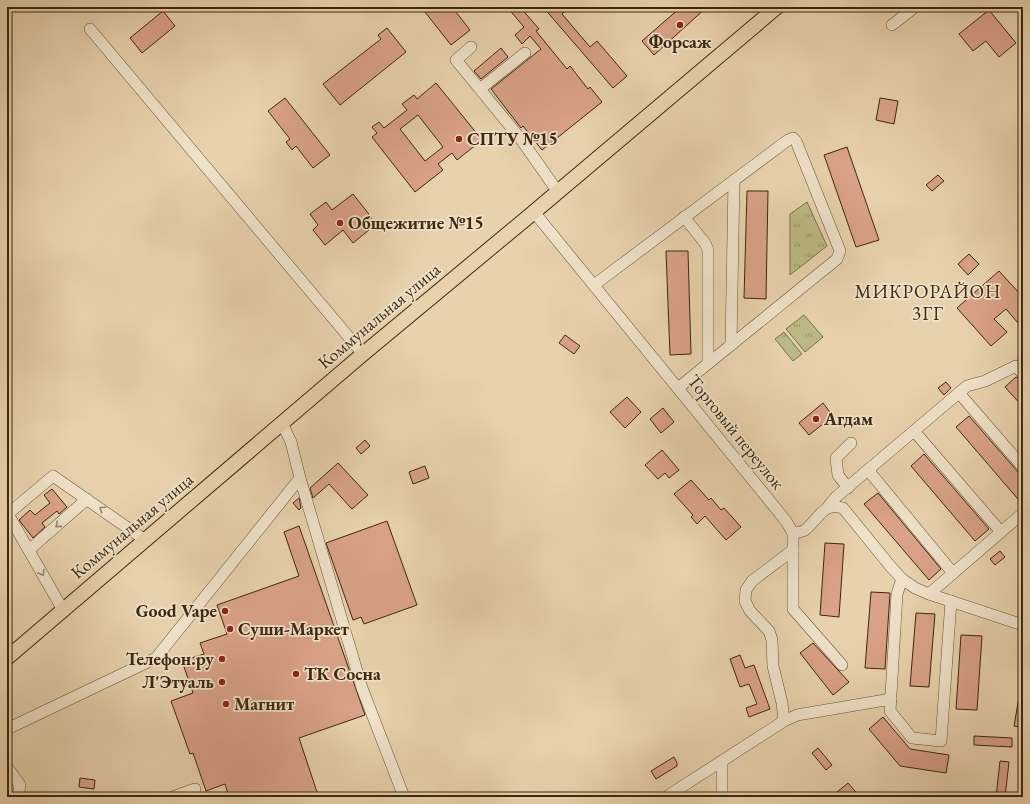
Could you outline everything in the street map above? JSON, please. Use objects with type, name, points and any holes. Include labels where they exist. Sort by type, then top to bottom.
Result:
[{"type":"main road","name":"Коммунальная улица","points":[[7,658],[363,354],[777,7]]},
{"type":"street","points":[[892,25],[915,7]]},
{"type":"street","points":[[90,28],[363,354]]},
{"type":"street","points":[[471,47],[456,60],[520,138],[558,192]]},
{"type":"street","points":[[480,89],[526,53]]},
{"type":"street","points":[[594,285],[788,140],[793,138],[796,141],[840,251],[837,259],[678,388]]},
{"type":"street","points":[[731,345],[734,180]]},
{"type":"street","name":"Торговый переулок","points":[[534,212],[786,521],[793,533]]},
{"type":"street","points":[[684,218],[705,243],[708,250],[708,363]]},
{"type":"street","points":[[842,665],[793,609],[793,533],[804,531],[868,470],[967,386],[985,381],[1016,366],[1023,374]]},
{"type":"street","points":[[959,393],[1023,467]]},
{"type":"street","points":[[282,423],[292,442],[300,478],[362,688],[404,797]]},
{"type":"street","points":[[914,432],[1001,532]]},
{"type":"street","points":[[848,488],[838,475],[836,458],[851,443]]},
{"type":"street","points":[[868,470],[953,573]]},
{"type":"street","points":[[63,610],[8,514],[53,476],[145,540]]},
{"type":"street","points":[[7,729],[156,658],[300,478]]},
{"type":"street","points":[[29,550],[87,499]]},
{"type":"street","points":[[827,508],[837,506],[843,508],[891,567],[902,579],[915,588],[951,602],[1023,625]]},
{"type":"street","points":[[929,594],[1023,513]]},
{"type":"street","points":[[784,721],[782,703],[773,666],[772,640],[769,631],[750,611],[745,602],[746,590],[752,581],[793,550]]},
{"type":"street","points":[[902,579],[897,594],[890,711],[912,738],[942,741],[951,602]]},
{"type":"street","points":[[669,795],[784,721],[797,715],[891,699]]},
{"type":"street","points":[[722,761],[722,797]]},
{"type":"street","points":[[7,767],[20,785],[18,797]]},
{"type":"street","points":[[173,797],[195,789]]},
{"type":"green space","points":[[807,202],[827,246],[790,275],[790,214]]},
{"type":"green space","points":[[804,315],[823,337],[805,352],[786,329]]},
{"type":"green space","points":[[784,332],[802,354],[793,361],[775,339]]},
{"type":"building","points":[[421,7],[452,7],[470,30],[451,45]]},
{"type":"building","points":[[507,7],[520,7],[539,29],[536,31],[567,69],[570,66],[588,89],[590,87],[602,102],[542,150],[523,126],[521,128],[491,89],[541,49],[530,36],[522,44],[515,35],[524,27]]},
{"type":"building","points":[[543,7],[570,7],[562,14],[590,47],[597,41],[627,76],[613,88]]},
{"type":"building","points":[[681,7],[707,7],[654,55],[642,41]]},
{"type":"building","points":[[989,10],[1016,43],[999,57],[986,41],[973,51],[959,34]]},
{"type":"building","points":[[163,11],[175,26],[142,53],[130,38]]},
{"type":"building","points":[[387,28],[406,52],[340,105],[323,84],[381,39],[378,35]]},
{"type":"building","points":[[501,48],[508,57],[481,79],[474,71]]},
{"type":"building","name":"СПТУ №15","points":[[436,83],[482,140],[457,160],[452,153],[438,164],[443,170],[415,192],[372,137],[377,133],[372,127],[379,122],[384,128],[407,110],[402,104],[414,95],[417,99]],"holes":[[[418,115],[443,147],[425,161],[400,129]]]},
{"type":"building","points":[[285,98],[330,155],[313,168],[296,146],[292,150],[286,142],[290,139],[268,111]]},
{"type":"building","points":[[880,98],[898,101],[894,124],[876,120]]},
{"type":"building","points":[[847,147],[879,240],[856,247],[824,155]]},
{"type":"building","points":[[938,175],[944,181],[932,191],[926,185]]},
{"type":"building","points":[[747,191],[768,191],[766,299],[744,298]]},
{"type":"building","name":"Общежитие №15","points":[[353,194],[372,218],[364,225],[369,230],[353,243],[343,230],[325,245],[313,230],[318,225],[310,214],[326,202],[332,210]]},
{"type":"building","points":[[666,251],[688,251],[691,354],[670,355]]},
{"type":"building","points":[[969,254],[979,264],[968,275],[958,264]]},
{"type":"building","points":[[999,271],[1020,294],[1023,291],[1023,319],[1018,323],[1006,309],[994,319],[1007,332],[991,346],[957,308]]},
{"type":"building","points":[[565,335],[580,346],[574,354],[559,343]]},
{"type":"building","points":[[1016,377],[1023,381],[1023,407],[1005,387]]},
{"type":"building","points":[[946,382],[951,388],[944,395],[938,388]]},
{"type":"building","points":[[627,397],[641,412],[625,428],[610,412]]},
{"type":"building","name":"Агдам","points":[[823,403],[833,416],[809,435],[799,423]]},
{"type":"building","points":[[663,408],[674,422],[661,433],[650,419]]},
{"type":"building","points":[[969,416],[1018,472],[1023,474],[1023,505],[956,427]]},
{"type":"building","points":[[365,440],[370,446],[361,454],[356,448]]},
{"type":"building","points":[[662,450],[679,470],[669,478],[665,473],[658,479],[645,465]]},
{"type":"building","points":[[924,454],[989,529],[975,541],[911,466]]},
{"type":"building","points":[[338,463],[368,495],[352,509],[329,484],[313,498],[310,488]]},
{"type":"building","points":[[425,466],[429,478],[413,484],[409,472]]},
{"type":"building","points":[[691,480],[709,500],[711,498],[721,510],[724,508],[741,527],[726,540],[705,516],[697,524],[691,517],[693,515],[674,494]]},
{"type":"building","points":[[52,489],[67,507],[59,514],[57,511],[42,523],[45,527],[33,538],[19,520],[30,510],[35,515],[50,503],[44,495]]},
{"type":"building","points":[[878,493],[941,569],[929,580],[864,504]]},
{"type":"building","points":[[299,498],[301,508],[299,510],[293,503]]},
{"type":"building","points":[[387,521],[417,605],[364,624],[361,617],[353,620],[326,543]]},
{"type":"building","points":[[299,526],[365,715],[299,738],[318,795],[311,797],[229,797],[225,784],[206,791],[193,753],[190,754],[171,701],[193,693],[182,661],[204,654],[200,643],[227,634],[217,605],[299,576],[284,532]]},
{"type":"building","points":[[825,543],[844,544],[839,617],[820,615]]},
{"type":"building","points":[[1000,551],[1005,557],[995,565],[990,559]]},
{"type":"building","points":[[871,592],[890,593],[885,669],[865,668]]},
{"type":"building","points":[[916,613],[935,614],[929,687],[910,686]]},
{"type":"building","points":[[961,635],[982,636],[977,710],[956,709]]},
{"type":"building","points":[[813,643],[849,682],[833,695],[800,653]]},
{"type":"building","points":[[740,655],[745,668],[754,665],[770,709],[749,717],[746,708],[757,704],[749,684],[740,687],[730,659]]},
{"type":"building","points":[[1019,697],[1023,697],[1023,728],[1014,726]]},
{"type":"building","points":[[883,717],[910,749],[949,755],[946,773],[900,766],[869,729]]},
{"type":"building","points":[[974,736],[1012,738],[1012,747],[974,745]]},
{"type":"building","points":[[818,748],[832,765],[826,770],[812,753]]},
{"type":"building","points":[[674,757],[677,766],[656,779],[651,771]]},
{"type":"building","points":[[1000,761],[1009,762],[1005,797],[996,797]]},
{"type":"building","points":[[80,778],[95,780],[94,789],[79,787]]},
{"type":"building","points":[[848,783],[860,797],[831,797]]},
{"type":"place","name":"Форсаж","points":[[680,25]]},
{"type":"place","name":"СПТУ №15","points":[[459,139]]},
{"type":"place","name":"Общежитие №15","points":[[340,223]]},
{"type":"place","name":"Агдам","points":[[816,419]]},
{"type":"place","name":"Good Vape","points":[[225,611]]},
{"type":"place","name":"Суши-Маркет","points":[[230,629]]},
{"type":"place","name":"Телефон.ру","points":[[222,659]]},
{"type":"place","name":"ТК Сосна","points":[[296,674]]},
{"type":"place","name":"Л'Этуаль","points":[[222,682]]},
{"type":"place","name":"Магнит","points":[[226,704]]},
{"type":"district","name":"МИКРОРАЙОН 3ГГ","points":[[928,302]]}]
